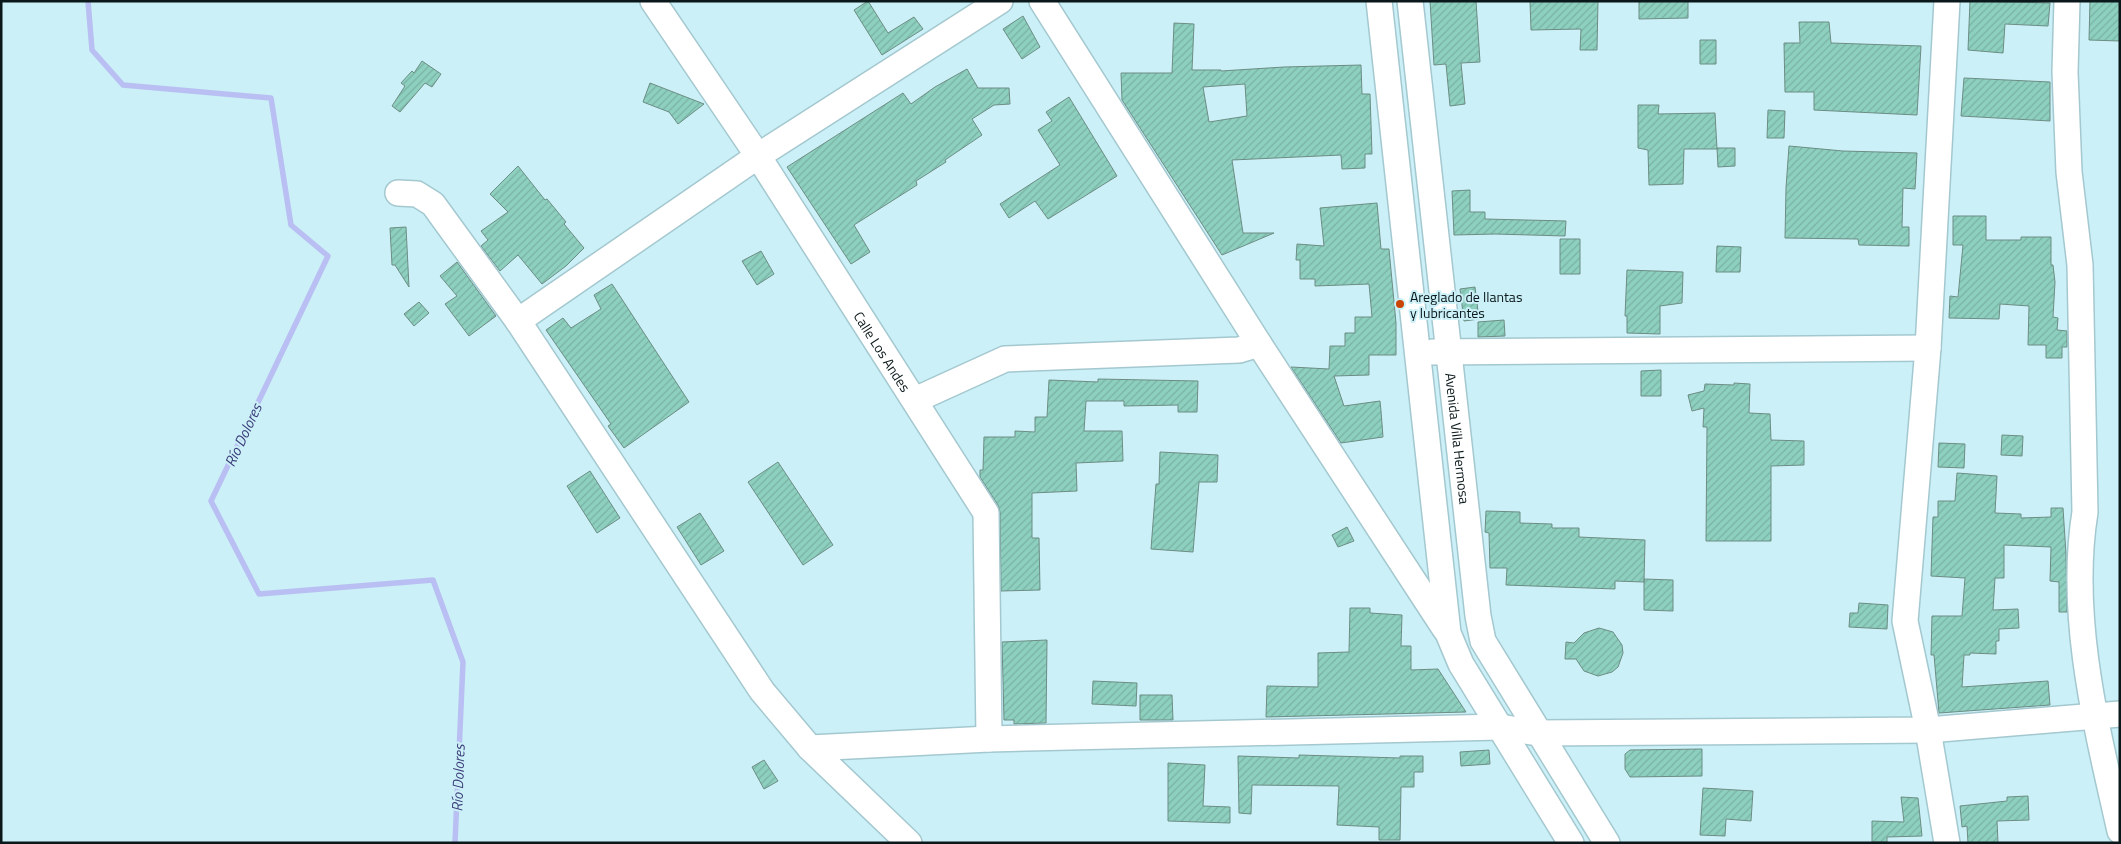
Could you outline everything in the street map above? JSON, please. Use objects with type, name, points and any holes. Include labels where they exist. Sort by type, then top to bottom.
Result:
[{"type":"street","name":"Calle Los Andes","points":[[652,1],[758,156],[986,513],[989,739]]},
{"type":"street","points":[[518,321],[758,156],[1000,1]]},
{"type":"street","points":[[1042,1],[1259,344],[1448,633],[1461,664],[1571,843]]},
{"type":"street","points":[[1379,1],[1448,633]]},
{"type":"street","name":"Avenida Villa Hermosa","points":[[1410,1],[1478,616],[1483,641],[1606,843]]},
{"type":"street","points":[[1947,1],[1928,348],[1905,621],[1928,730],[1947,843]]},
{"type":"street","points":[[2067,1],[2065,72],[2070,172],[2080,265],[2085,512],[2080,546],[2080,599],[2094,716],[2120,831]]},
{"type":"street","points":[[398,193],[417,194],[433,204],[518,321],[762,691],[810,748],[909,843]]},
{"type":"street","points":[[915,400],[1006,359],[1239,350],[1259,344]]},
{"type":"street","points":[[1418,350],[1449,353],[1928,348]]},
{"type":"street","points":[[810,748],[989,739],[1500,727],[1538,733],[1928,730],[2120,714]]},
{"type":"building","points":[[868,1],[888,33],[914,17],[923,29],[882,55],[854,10]]},
{"type":"building","points":[[1430,1],[1476,1],[1480,62],[1461,63],[1465,104],[1450,106],[1446,64],[1434,65]]},
{"type":"building","points":[[1530,1],[1598,1],[1597,50],[1580,50],[1581,29],[1531,30]]},
{"type":"building","points":[[1639,1],[1688,1],[1688,18],[1639,19]]},
{"type":"building","points":[[1970,1],[2050,3],[2048,26],[2005,24],[2003,53],[1968,50]]},
{"type":"building","points":[[2090,1],[2120,1],[2120,41],[2089,40]]},
{"type":"building","points":[[1023,16],[1040,47],[1022,59],[1003,29]]},
{"type":"building","points":[[1799,22],[1829,22],[1831,43],[1921,46],[1917,115],[1814,110],[1814,92],[1785,92],[1784,43],[1800,43]]},
{"type":"building","points":[[1174,23],[1194,24],[1192,70],[1221,71],[1361,65],[1362,94],[1370,94],[1372,154],[1365,154],[1365,168],[1342,169],[1341,155],[1232,160],[1243,233],[1274,233],[1222,255],[1122,100],[1121,73],[1172,73]],"holes":[[[1245,84],[1247,116],[1209,122],[1203,87]]]},
{"type":"building","points":[[1700,40],[1716,40],[1716,64],[1700,64]]},
{"type":"building","points":[[422,61],[441,74],[432,87],[425,83],[400,112],[392,106],[405,86],[401,83],[412,71],[414,73]]},
{"type":"building","points":[[967,69],[978,88],[1009,88],[1010,104],[994,105],[972,119],[982,135],[945,160],[946,162],[916,181],[917,185],[854,225],[870,252],[851,264],[787,167],[903,93],[911,104],[935,87]]},
{"type":"building","points":[[1964,78],[2050,82],[2050,121],[1961,116]]},
{"type":"building","points":[[650,83],[704,104],[678,124],[669,112],[643,102]]},
{"type":"building","points":[[1069,97],[1117,176],[1048,219],[1035,201],[1009,218],[1000,204],[1060,165],[1038,130],[1052,121],[1046,112]]},
{"type":"building","points":[[1638,105],[1659,105],[1658,114],[1715,113],[1717,149],[1684,149],[1683,184],[1649,185],[1648,150],[1638,148]]},
{"type":"building","points":[[1768,110],[1785,111],[1784,138],[1767,138]]},
{"type":"building","points":[[1789,146],[1843,151],[1917,153],[1915,189],[1903,188],[1902,227],[1909,227],[1909,246],[1859,245],[1858,239],[1785,238]]},
{"type":"building","points":[[1717,148],[1735,148],[1735,166],[1718,167]]},
{"type":"building","points":[[518,166],[545,200],[547,199],[566,222],[564,224],[584,248],[566,266],[542,284],[518,255],[500,271],[481,246],[488,240],[481,231],[508,212],[490,194]]},
{"type":"building","points":[[1470,190],[1470,212],[1485,212],[1485,219],[1566,221],[1565,236],[1454,235],[1452,191]]},
{"type":"building","points":[[1377,203],[1381,249],[1389,249],[1396,323],[1396,355],[1369,355],[1369,375],[1334,376],[1344,406],[1380,401],[1383,437],[1341,443],[1291,367],[1329,369],[1330,346],[1345,346],[1345,333],[1355,333],[1355,317],[1372,317],[1369,284],[1315,286],[1315,279],[1300,279],[1300,260],[1296,260],[1297,244],[1324,246],[1320,208]]},
{"type":"building","points":[[1953,216],[1986,216],[1986,240],[2021,240],[2021,237],[2051,237],[2051,265],[2053,265],[2055,282],[2053,317],[2058,318],[2057,330],[2067,331],[2067,347],[2062,347],[2062,358],[2046,358],[2046,345],[2028,345],[2029,306],[2000,304],[1999,319],[1949,318],[1950,296],[1958,297],[1963,245],[1953,245]]},
{"type":"building","points":[[406,227],[409,287],[395,265],[392,265],[390,228]]},
{"type":"building","points":[[1560,239],[1580,239],[1580,274],[1560,274]]},
{"type":"building","points":[[1717,246],[1741,247],[1740,272],[1716,272]]},
{"type":"building","points":[[761,251],[774,274],[757,285],[742,261]]},
{"type":"building","points":[[457,262],[496,316],[469,336],[445,304],[457,296],[440,276]]},
{"type":"building","points":[[1627,270],[1683,272],[1682,303],[1660,306],[1660,334],[1627,333],[1627,316],[1625,316]]},
{"type":"building","points":[[612,284],[689,402],[624,448],[608,426],[611,424],[546,330],[563,318],[571,328],[601,309],[594,295]]},
{"type":"building","points":[[1475,287],[1479,319],[1464,321],[1460,289]]},
{"type":"building","points":[[419,302],[429,313],[414,326],[404,314]]},
{"type":"building","points":[[1504,320],[1505,336],[1478,337],[1478,322]]},
{"type":"building","points":[[1661,370],[1661,396],[1641,396],[1641,371]]},
{"type":"building","points":[[1098,379],[1198,381],[1197,412],[1178,412],[1178,405],[1124,406],[1124,401],[1086,401],[1084,431],[1122,431],[1123,461],[1076,463],[1077,491],[1032,493],[1032,538],[1039,538],[1040,590],[1001,591],[1000,512],[998,505],[980,477],[980,470],[983,470],[984,437],[1015,437],[1015,431],[1035,432],[1035,417],[1047,417],[1049,380],[1098,382]]},
{"type":"building","points":[[1734,383],[1750,384],[1749,413],[1770,414],[1771,440],[1804,441],[1804,465],[1771,466],[1771,541],[1706,541],[1707,427],[1703,427],[1704,408],[1692,411],[1688,395],[1704,391],[1705,384],[1734,385]]},
{"type":"building","points":[[2002,435],[2023,436],[2022,456],[2001,455]]},
{"type":"building","points":[[1939,443],[1965,444],[1964,468],[1938,467]]},
{"type":"building","points":[[1160,452],[1218,455],[1217,482],[1199,482],[1193,552],[1151,549],[1156,484],[1159,484]]},
{"type":"building","points":[[778,462],[833,545],[803,565],[748,482]]},
{"type":"building","points":[[590,471],[620,518],[597,533],[567,486]]},
{"type":"building","points":[[1957,473],[1997,476],[1995,513],[2021,514],[2021,518],[2051,517],[2051,508],[2063,508],[2067,612],[2059,612],[2059,582],[2050,581],[2051,547],[2004,545],[2004,578],[1995,578],[1993,610],[2018,609],[2019,628],[1999,629],[1999,641],[1996,641],[1996,654],[1970,653],[1970,655],[1964,655],[1962,687],[2048,681],[2050,705],[1939,713],[1934,655],[1931,655],[1932,616],[1962,616],[1965,578],[1931,576],[1933,517],[1938,517],[1938,501],[1955,501]]},
{"type":"building","points":[[1486,511],[1520,512],[1520,523],[1552,524],[1552,528],[1579,528],[1579,537],[1645,540],[1644,582],[1615,581],[1615,589],[1506,585],[1507,568],[1490,568],[1489,533],[1485,532]]},
{"type":"building","points":[[700,513],[724,551],[701,565],[677,527]]},
{"type":"building","points":[[1347,527],[1354,541],[1338,547],[1332,535]]},
{"type":"building","points":[[1644,579],[1673,580],[1673,611],[1644,610]]},
{"type":"building","points":[[1859,603],[1888,605],[1887,629],[1849,627],[1850,613],[1858,613]]},
{"type":"building","points":[[1350,608],[1370,608],[1370,613],[1402,615],[1401,646],[1411,646],[1411,670],[1438,669],[1466,712],[1266,717],[1267,686],[1318,687],[1318,653],[1349,652]]},
{"type":"building","points":[[1599,628],[1613,632],[1622,645],[1623,653],[1618,667],[1612,672],[1598,676],[1584,671],[1576,659],[1565,659],[1566,642],[1574,643],[1584,633]]},
{"type":"building","points":[[1047,640],[1046,723],[1014,724],[1014,720],[1004,720],[1002,642]]},
{"type":"building","points":[[1093,681],[1137,683],[1136,706],[1092,704]]},
{"type":"building","points":[[1140,695],[1172,695],[1173,720],[1140,720]]},
{"type":"building","points":[[1702,749],[1702,776],[1630,777],[1625,769],[1625,754],[1630,750]]},
{"type":"building","points":[[1489,750],[1490,764],[1461,766],[1460,752]]},
{"type":"building","points":[[1299,755],[1400,758],[1400,756],[1423,756],[1423,772],[1414,772],[1414,787],[1401,787],[1400,840],[1379,840],[1379,827],[1337,825],[1339,786],[1252,785],[1251,814],[1239,813],[1238,756],[1299,758]]},
{"type":"building","points":[[764,760],[778,781],[764,789],[752,767]]},
{"type":"building","points":[[1168,763],[1205,765],[1203,806],[1230,807],[1230,823],[1168,821]]},
{"type":"building","points":[[1703,788],[1753,791],[1751,821],[1726,819],[1725,836],[1700,835]]},
{"type":"building","points":[[2028,796],[2029,820],[1997,821],[1998,843],[1968,843],[1967,826],[1962,827],[1960,806],[2007,801],[2007,797]]},
{"type":"building","points":[[1901,797],[1918,798],[1922,836],[1887,837],[1887,842],[1872,842],[1872,821],[1904,822]]},
{"type":"waterway","name":"Río Dolores","points":[[88,1],[92,50],[123,85],[271,98],[291,225],[328,256],[211,501],[259,594],[433,580],[463,662],[455,843]]},
{"type":"place","name":"Areglado de llantas y lubricantes","points":[[1400,304]]}]
